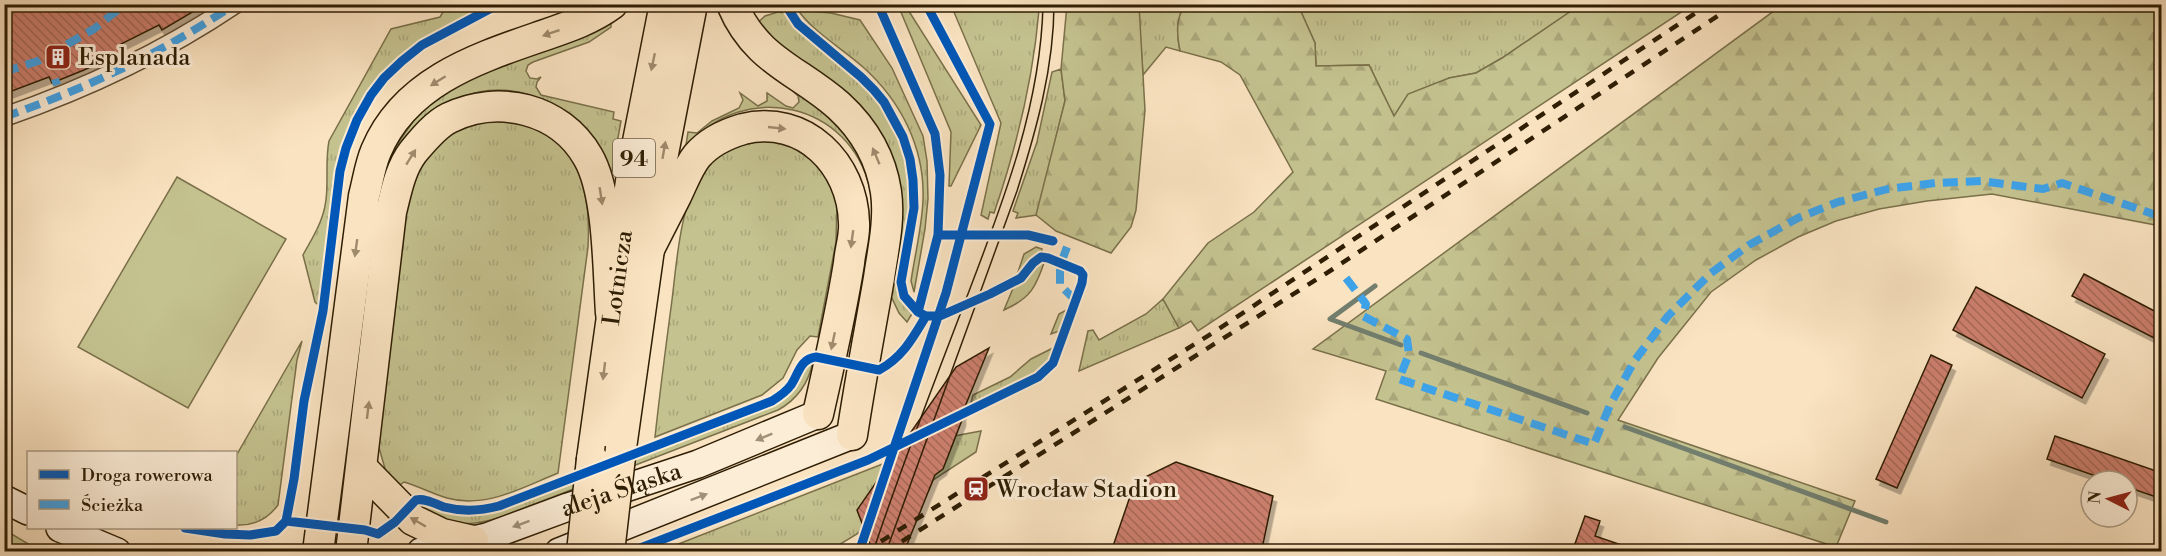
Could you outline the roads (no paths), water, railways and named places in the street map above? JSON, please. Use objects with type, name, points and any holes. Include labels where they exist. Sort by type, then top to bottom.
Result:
[{"type":"main road","points":[[318,552],[364,196],[376,152],[392,122],[407,103],[422,90],[456,70],[490,54],[573,25],[612,4]]},
{"type":"main road","name":"Lotnicza","points":[[582,552],[611,313],[633,167],[665,4]]},
{"type":"main road","name":"Lotnicza","points":[[609,552],[649,249],[671,108],[692,4]]},
{"type":"main road","points":[[732,4],[741,24],[757,46],[834,102],[849,116],[868,140],[878,161],[886,192],[884,248],[852,435]]},
{"type":"main road","points":[[351,552],[391,212],[399,178],[411,154],[434,129],[448,119],[475,108],[504,105],[532,111],[553,120],[579,143],[589,158],[600,185],[611,313]]},
{"type":"main road","points":[[649,249],[697,156],[720,137],[755,126],[784,128],[819,144],[836,164],[848,184],[855,223],[818,414]]},
{"type":"main road","points":[[362,468],[412,520],[442,534],[473,541]]},
{"type":"street","points":[[4,117],[41,105],[109,75],[160,49],[230,6]]},
{"type":"street","name":"aleja Śląska","points":[[421,552],[473,541],[698,464],[818,414]]},
{"type":"street","name":"aleja Śląska","points":[[559,552],[852,435]]},
{"type":"street","points":[[4,499],[27,510]]},
{"type":"street","points":[[62,529],[117,552]]},
{"type":"waterway","points":[[1375,286],[1330,319],[1401,345]]},
{"type":"waterway","points":[[1421,353],[1587,413]]},
{"type":"waterway","points":[[1625,427],[1886,522]]},
{"type":"tram line","points":[[873,552],[906,457],[1006,191],[1035,80],[1041,42],[1043,4]]},
{"type":"tram line","points":[[886,552],[1017,191],[1043,99],[1051,52],[1054,4]]},
{"type":"railway","points":[[864,552],[1214,332],[1709,4]]},
{"type":"railway","points":[[885,552],[1333,269],[1736,4]]},
{"type":"place","name":"Esplanada","points":[[58,57]]},
{"type":"place","name":"Wrocław Stadion","points":[[976,489]]}]
